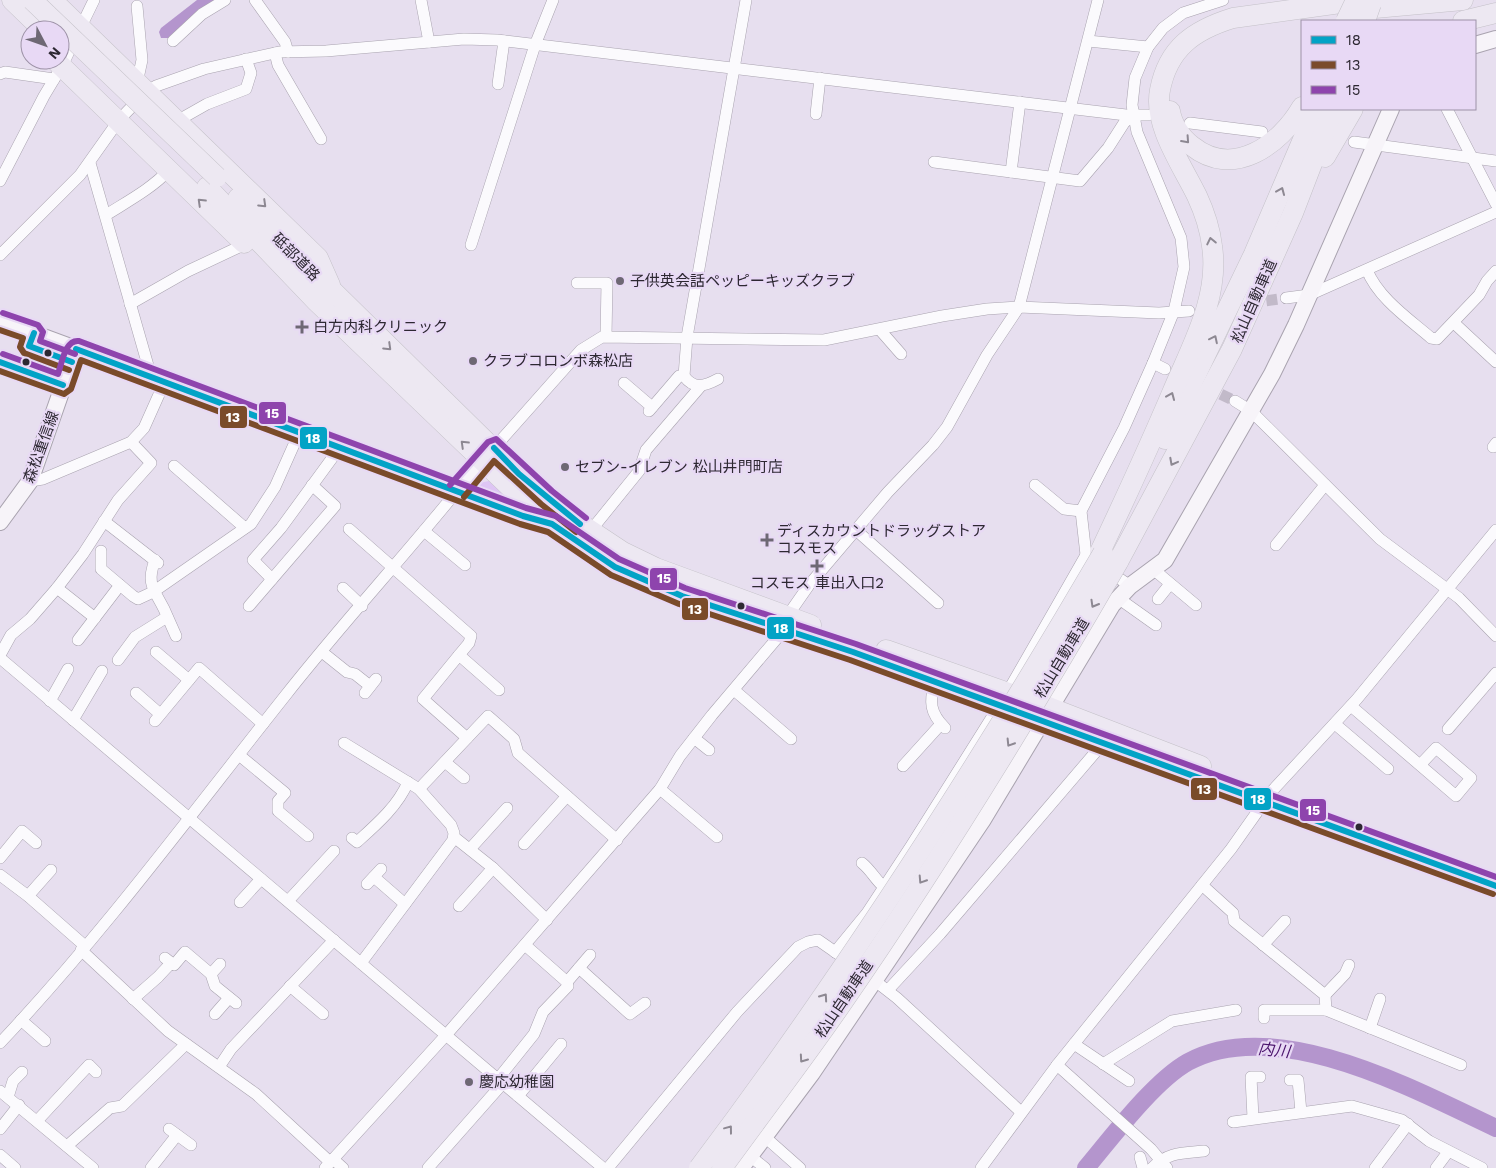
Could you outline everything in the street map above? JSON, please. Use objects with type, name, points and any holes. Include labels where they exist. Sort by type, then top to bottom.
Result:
[{"type":"highway","points":[[12,0],[33,20]]},
{"type":"highway","name":"砥部道路","points":[[32,0],[326,299],[488,455],[519,474],[557,518],[585,538],[787,624]]},
{"type":"highway","points":[[52,0],[318,258],[326,299]]},
{"type":"highway","points":[[1301,109],[1274,142],[1261,151],[1242,158],[1220,159],[1196,150],[1187,142],[1171,116],[1170,92],[1177,69],[1189,52],[1208,38],[1235,27],[1310,14],[1464,0]]},
{"type":"highway","points":[[0,7],[20,26]]},
{"type":"highway","points":[[1102,555],[1202,321],[1213,278],[1212,245],[1204,212],[1166,134],[1159,93],[1169,62],[1188,39],[1216,23],[1233,18],[1360,8]]},
{"type":"highway","points":[[1467,20],[1496,13]]},
{"type":"highway","name":"砥部道路","points":[[70,55],[212,182]]},
{"type":"highway","points":[[59,70],[119,120],[287,285],[326,299]]},
{"type":"highway","name":"松山自動車道","points":[[722,1168],[809,1050],[890,930],[1055,672],[1102,555],[1180,410],[1223,321],[1316,110]]},
{"type":"highway","name":"松山自動車道","points":[[700,1168],[784,1053],[876,920],[1040,662],[1102,555],[1232,349],[1293,213],[1333,110]]},
{"type":"highway","points":[[1293,213],[1352,110]]},
{"type":"highway","points":[[787,624],[935,682],[1047,714]]},
{"type":"highway","points":[[787,624],[1047,714],[1269,797],[1496,886]]},
{"type":"highway","points":[[1269,797],[1496,872]]},
{"type":"street","points":[[70,45],[94,0]]},
{"type":"street","points":[[173,41],[202,14],[225,0]]},
{"type":"street","points":[[255,0],[285,42],[288,52]]},
{"type":"street","points":[[420,0],[429,42]]},
{"type":"street","points":[[471,244],[535,45],[553,0]]},
{"type":"street","points":[[700,387],[692,384],[684,376],[687,337],[746,0]]},
{"type":"street","points":[[329,1163],[447,1034],[660,790],[694,738],[787,624],[793,608],[809,585],[857,531],[888,492],[933,446],[947,428],[987,355],[1020,307],[1098,0]]},
{"type":"street","points":[[1081,511],[1124,428],[1174,311],[1184,267],[1181,238],[1144,151],[1133,115],[1132,95],[1135,78],[1148,47],[1155,36],[1171,20],[1207,4],[1223,0]]},
{"type":"street","points":[[0,255],[53,204],[90,163],[105,137],[142,87],[142,60],[137,6]]},
{"type":"street","points":[[142,87],[167,82],[204,69],[274,53],[326,51],[464,39],[504,41],[1133,115],[1148,114]]},
{"type":"street","points":[[1476,45],[1496,39]]},
{"type":"street","points":[[498,84],[504,41]]},
{"type":"street","points":[[1088,42],[1148,47]]},
{"type":"street","points":[[274,53],[278,65],[321,140]]},
{"type":"street","points":[[177,121],[207,104],[246,89],[251,73],[246,59]]},
{"type":"street","points":[[2,71],[20,70]]},
{"type":"street","points":[[1,179],[56,70]]},
{"type":"street","points":[[816,114],[820,78]]},
{"type":"street","points":[[1011,172],[1020,102]]},
{"type":"street","points":[[765,1168],[746,1162],[882,985],[1047,714],[1086,646],[1118,598],[1130,586],[1164,560],[1276,366],[1391,110]]},
{"type":"street","points":[[1446,110],[1470,158],[1496,204]]},
{"type":"street","points":[[934,162],[1080,181],[1108,148],[1124,123],[1133,115]]},
{"type":"street","points":[[1190,123],[1262,132]]},
{"type":"street","points":[[1354,142],[1496,161]]},
{"type":"street","points":[[30,482],[131,442],[144,428],[158,379],[130,304],[90,163]]},
{"type":"street","points":[[106,215],[141,194],[159,181],[169,170]]},
{"type":"street","points":[[1286,298],[1309,295],[1496,212]]},
{"type":"street","points":[[130,304],[188,271],[239,247],[243,243]]},
{"type":"street","points":[[1367,270],[1371,279],[1390,302],[1431,338],[1437,339],[1479,295],[1496,271]]},
{"type":"street","points":[[577,283],[607,283],[606,336]]},
{"type":"street","points":[[0,1043],[83,948],[263,724],[424,530],[589,342],[606,336],[824,340],[942,316],[987,309],[1020,307],[1159,312],[1189,311]]},
{"type":"street","points":[[0,321],[341,446],[457,491],[557,518]]},
{"type":"street","points":[[1454,323],[1496,362]]},
{"type":"street","points":[[880,330],[901,354]]},
{"type":"street","name":"森松重信線","points":[[0,522],[30,482],[76,349]]},
{"type":"street","points":[[1152,363],[1165,369]]},
{"type":"street","points":[[624,383],[651,409],[680,376],[684,376]]},
{"type":"street","points":[[585,538],[639,471],[646,450],[700,387],[718,379]]},
{"type":"street","points":[[1235,400],[1251,411],[1380,540],[1448,590],[1496,636]]},
{"type":"street","points":[[90,543],[105,553],[101,569],[138,600],[153,592],[245,528],[266,503],[300,431]]},
{"type":"street","points":[[131,442],[152,463],[118,500],[57,588],[30,619],[17,628],[0,656],[50,701],[447,1034],[603,1168]]},
{"type":"street","points":[[272,579],[253,560],[341,446]]},
{"type":"street","points":[[174,466],[245,528]]},
{"type":"street","points":[[1276,545],[1325,484]]},
{"type":"street","points":[[249,606],[335,506],[312,485]]},
{"type":"street","points":[[1036,485],[1064,509],[1081,511]]},
{"type":"street","points":[[1081,511],[1102,555],[1130,586]]},
{"type":"street","points":[[104,521],[156,562],[151,571],[153,592],[168,617],[176,636]]},
{"type":"street","points":[[349,529],[471,636],[469,643],[423,699],[467,738]]},
{"type":"street","points":[[424,530],[465,565]]},
{"type":"street","points":[[982,1168],[1057,1065],[1269,797],[1351,706],[1496,530]]},
{"type":"street","points":[[857,531],[938,603]]},
{"type":"street","points":[[1011,686],[1102,555]]},
{"type":"street","points":[[1153,569],[1196,605]]},
{"type":"street","points":[[1158,599],[1170,584]]},
{"type":"street","points":[[84,638],[95,618],[120,585]]},
{"type":"street","points":[[57,588],[95,618]]},
{"type":"street","points":[[343,588],[362,606]]},
{"type":"street","points":[[1118,598],[1156,625]]},
{"type":"street","points":[[124,656],[134,637],[168,617]]},
{"type":"street","points":[[156,652],[189,680]]},
{"type":"street","points":[[322,652],[347,672],[355,674],[370,686]]},
{"type":"street","points":[[459,655],[499,690]]},
{"type":"street","points":[[136,694],[158,718],[199,668],[263,724]]},
{"type":"street","points":[[50,701],[68,669]]},
{"type":"street","points":[[1448,729],[1496,673]]},
{"type":"street","points":[[73,720],[101,677]]},
{"type":"street","points":[[903,766],[943,726],[931,708],[930,695],[935,682]]},
{"type":"street","points":[[734,690],[791,739]]},
{"type":"street","points":[[1351,706],[1420,765]]},
{"type":"street","points":[[835,952],[884,887],[994,714]]},
{"type":"street","points":[[419,789],[488,716],[514,738],[518,753],[616,840]]},
{"type":"street","points":[[1335,724],[1388,769]]},
{"type":"street","points":[[882,985],[940,934],[1108,737]]},
{"type":"street","points":[[694,738],[709,750]]},
{"type":"street","points":[[344,743],[419,789],[451,825],[454,837],[493,868],[547,920]]},
{"type":"street","points":[[239,755],[285,792],[278,802],[278,810],[294,831],[308,836]]},
{"type":"street","points":[[445,762],[464,778]]},
{"type":"street","points":[[352,838],[357,842],[367,833],[399,800],[408,782]]},
{"type":"street","points":[[660,790],[717,836]]},
{"type":"street","points":[[530,842],[567,796]]},
{"type":"street","points":[[470,849],[507,808]]},
{"type":"street","points":[[0,858],[22,831],[36,844]]},
{"type":"street","points":[[361,963],[454,837]]},
{"type":"street","points":[[288,902],[334,851]]},
{"type":"street","points":[[862,863],[875,874],[878,883],[884,887]]},
{"type":"street","points":[[459,906],[493,868]]},
{"type":"street","points":[[28,896],[51,870]]},
{"type":"street","points":[[0,875],[28,896],[168,1031],[256,1094],[329,1163],[343,1168]]},
{"type":"street","points":[[374,877],[405,904]]},
{"type":"street","points":[[241,902],[260,879]]},
{"type":"street","points":[[1202,884],[1233,913],[1234,921],[1325,995],[1326,1010]]},
{"type":"street","points":[[1263,944],[1285,921]]},
{"type":"street","points":[[219,1067],[231,1050],[334,940]]},
{"type":"street","points":[[608,1168],[736,1012],[798,947],[818,940],[882,985],[1021,1112]]},
{"type":"street","points":[[525,945],[567,982]]},
{"type":"street","points":[[133,999],[158,978],[168,960],[174,965],[185,952],[211,974],[215,986],[232,1001],[215,1014]]},
{"type":"street","points":[[428,1168],[501,1081],[534,1034],[543,1012],[568,986],[567,982],[590,955]]},
{"type":"street","points":[[211,974],[220,964]]},
{"type":"street","points":[[1325,995],[1345,974],[1349,965]]},
{"type":"street","points":[[579,968],[630,1014],[645,1002]]},
{"type":"street","points":[[290,986],[323,1014]]},
{"type":"street","points":[[1370,1028],[1380,999]]},
{"type":"street","points":[[1103,1064],[1172,1022],[1236,1010]]},
{"type":"street","points":[[1264,1018],[1264,1010],[1326,1010],[1461,1065]]},
{"type":"street","points":[[21,1020],[45,1041]]},
{"type":"street","points":[[67,1146],[110,1108],[122,1106],[186,1044]]},
{"type":"street","points":[[518,1096],[561,1044]]},
{"type":"street","points":[[1074,1044],[1129,1081]]},
{"type":"street","points":[[37,1121],[89,1065],[96,1072]]},
{"type":"street","points":[[1057,1065],[1137,1137],[1160,1165],[1169,1155],[1204,1151]]},
{"type":"street","points":[[22,1072],[4,1094],[93,1168]]},
{"type":"street","points":[[1253,1118],[1251,1077],[1260,1076]]},
{"type":"street","points":[[1290,1080],[1298,1080],[1302,1112]]},
{"type":"street","points":[[0,1129],[19,1105]]},
{"type":"street","points":[[1233,1122],[1352,1106],[1402,1120],[1448,1152],[1482,1168]]},
{"type":"street","points":[[1375,1168],[1408,1124]]},
{"type":"street","points":[[150,1168],[173,1132],[191,1146]]},
{"type":"street","points":[[765,1137],[800,1168]]},
{"type":"street","points":[[1436,1168],[1448,1152]]},
{"type":"shaded area","points":[[197,0],[214,0],[169,38],[161,38],[159,32],[161,28]]},
{"type":"shaded area","points":[[493,480],[525,511],[472,488],[475,484]]},
{"type":"waterway","name":"内川","points":[[1086,1168],[1134,1110],[1161,1082],[1188,1062],[1223,1049],[1262,1047],[1303,1052],[1345,1063],[1426,1095],[1496,1128]]},
{"type":"tunnel","points":[[1250,303],[1286,298]]},
{"type":"tunnel","points":[[1206,387],[1235,401]]},
{"type":"transit line","name":"15","points":[[3,313],[38,325],[43,332],[40,341],[75,354]]},
{"type":"transit line","name":"13","points":[[0,330],[23,338],[20,347],[24,353],[69,370]]},
{"type":"transit line","name":"18","points":[[34,333],[29,346],[72,362]]},
{"type":"transit line","name":"15","points":[[3,354],[58,374],[67,348],[74,341],[79,341],[526,508],[556,516],[619,559],[685,588],[856,644],[1496,877]]},
{"type":"transit line","name":"18","points":[[76,349],[523,516],[552,524],[615,567],[682,596],[853,652],[1496,886]]},
{"type":"transit line","name":"13","points":[[0,371],[64,394],[71,389],[81,360],[520,524],[548,532],[611,575],[679,604],[850,660],[1493,894]]},
{"type":"transit line","name":"18","points":[[0,362],[63,385]]},
{"type":"transit line","name":"15","points":[[450,485],[488,442],[496,439],[552,491],[586,518]]},
{"type":"transit line","name":"18","points":[[494,448],[519,474],[580,524]]},
{"type":"transit line","name":"13","points":[[464,497],[494,461],[541,504],[576,532]]},
{"type":"place","name":"子供英会話ペッピーキッズクラブ","points":[[620,281]]},
{"type":"place","name":"白方内科クリニック","points":[[302,327]]},
{"type":"place","name":"クラブコロンボ森松店","points":[[473,361]]},
{"type":"place","name":"セブン-イレブン 松山井門町店","points":[[565,467]]},
{"type":"place","name":"ディスカウントドラッグストア コスモス","points":[[767,540]]},
{"type":"place","name":"コスモス 車出入口2","points":[[817,566]]},
{"type":"place","name":"慶応幼稚園","points":[[469,1082]]}]
